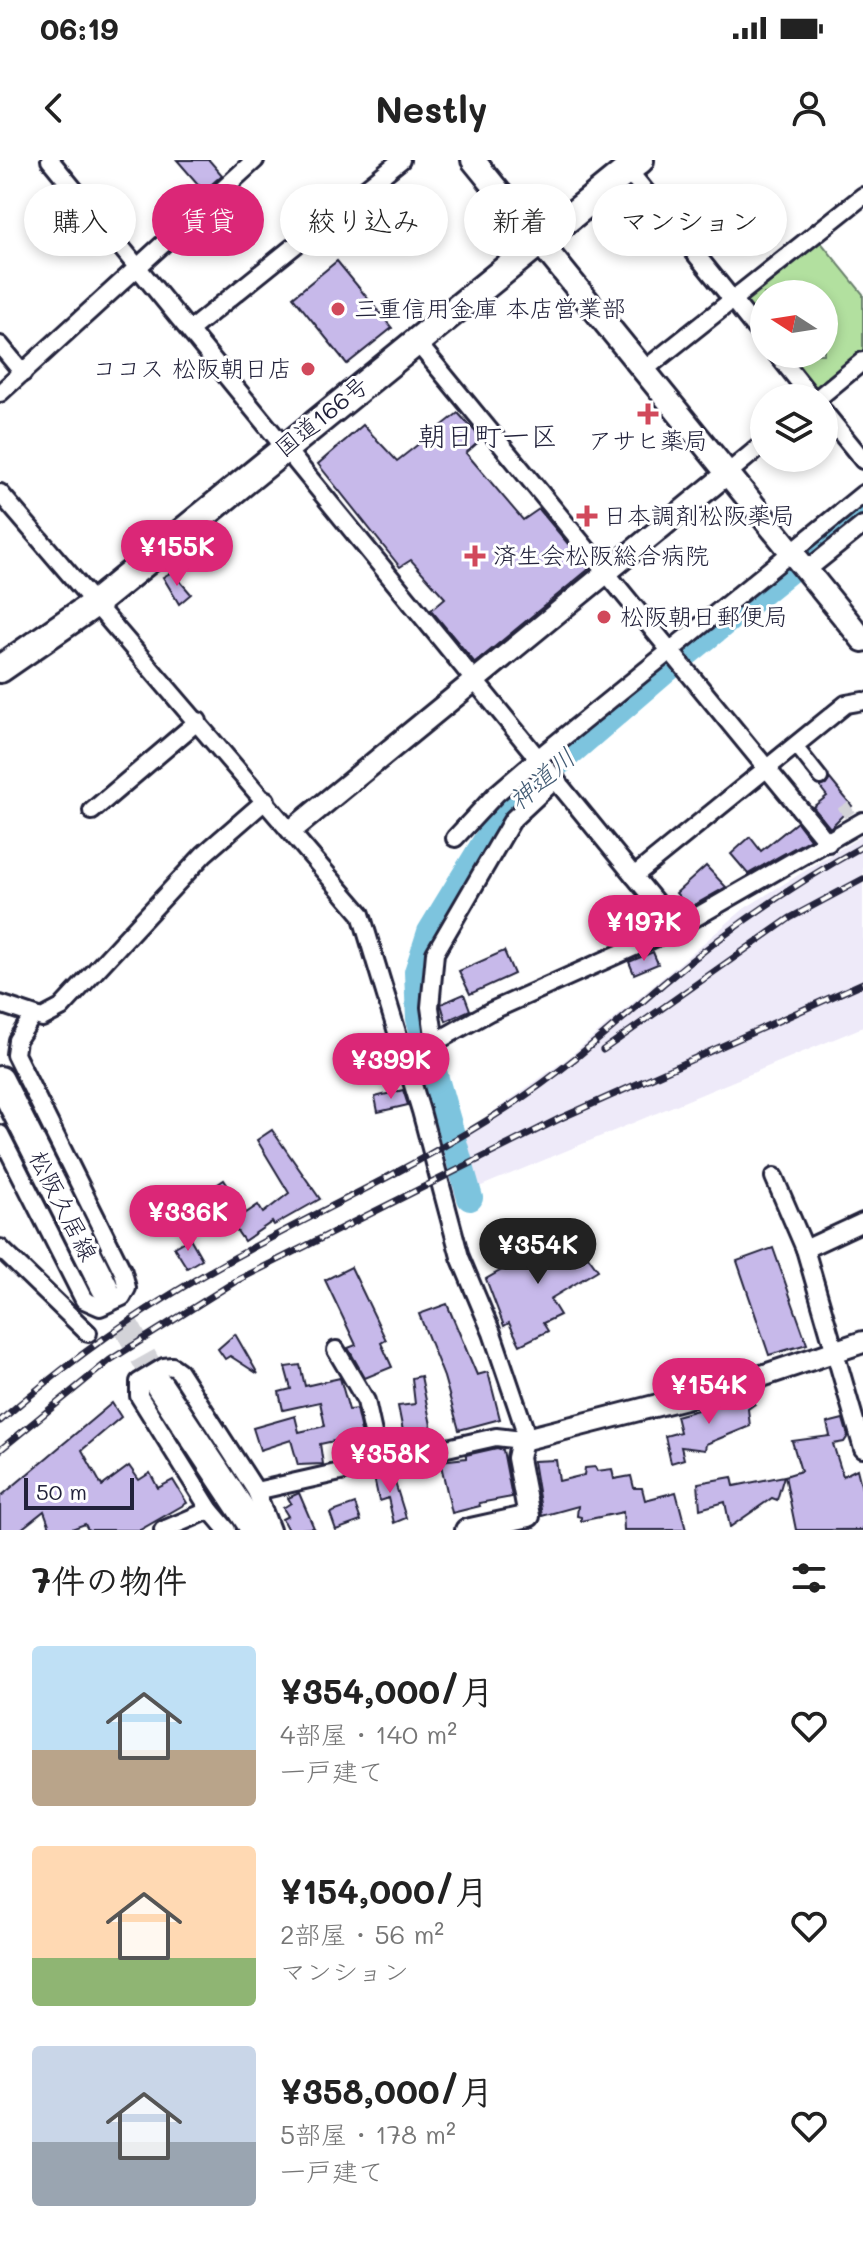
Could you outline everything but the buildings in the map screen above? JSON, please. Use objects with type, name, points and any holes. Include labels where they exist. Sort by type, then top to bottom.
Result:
[{"type":"main road","points":[[473,160],[493,184]]},
{"type":"main road","name":"国道166号","points":[[576,212],[634,165]]},
{"type":"main road","name":"国道166号","points":[[0,669],[94,604],[522,256]]},
{"type":"main road","points":[[553,256],[863,640]]},
{"type":"main road","name":"松阪久居線","points":[[0,1080],[105,1288]]},
{"type":"main road","points":[[159,1385],[255,1530]]},
{"type":"street","points":[[50,160],[677,928]]},
{"type":"street","points":[[0,393],[255,160]]},
{"type":"street","points":[[190,330],[401,160]]},
{"type":"street","points":[[634,165],[750,322]]},
{"type":"street","points":[[644,370],[863,196]]},
{"type":"street","points":[[416,341],[828,843]]},
{"type":"street","points":[[0,345],[23,373]]},
{"type":"street","points":[[833,384],[863,361]]},
{"type":"street","points":[[789,368],[803,384]]},
{"type":"street","points":[[838,429],[863,460]]},
{"type":"street","points":[[292,830],[477,682],[750,455]]},
{"type":"street","points":[[0,493],[361,914],[460,1257],[492,1333],[524,1427],[518,1458],[531,1523],[466,1530]]},
{"type":"street","points":[[435,1043],[430,1007],[435,953],[513,819],[547,768],[672,652],[863,494]]},
{"type":"street","points":[[807,570],[863,525]]},
{"type":"street","points":[[634,876],[846,704],[863,701]]},
{"type":"street","points":[[92,811],[198,721]]},
{"type":"street","points":[[795,745],[821,778]]},
{"type":"street","points":[[455,838],[496,794],[547,768]]},
{"type":"street","points":[[0,1004],[32,1017],[50,1016],[61,1008],[204,854],[266,800]]},
{"type":"street","points":[[405,1059],[489,1012],[677,928],[863,821]]},
{"type":"street","points":[[0,1134],[84,1300],[92,1306],[104,1307],[122,1297],[127,1288],[123,1272],[15,1054],[17,1040],[32,1017]]},
{"type":"street","points":[[774,1177],[805,1249],[837,1350],[863,1449]]},
{"type":"street","points":[[805,1249],[863,1222]]},
{"type":"street","points":[[0,1248],[88,1333]]},
{"type":"street","points":[[47,1292],[71,1275]]},
{"type":"street","points":[[256,1491],[496,1437],[522,1440],[732,1386],[863,1342]]},
{"type":"street","points":[[336,1350],[366,1401],[380,1465]]},
{"type":"street","points":[[227,1530],[210,1510],[139,1396],[139,1382],[164,1367],[172,1366],[179,1371],[256,1491],[271,1530]]},
{"type":"street","points":[[163,1530],[210,1510]]},
{"type":"shaded area","points":[[863,835],[863,1027],[455,1197],[439,1151],[568,1058],[745,908]]},
{"type":"green space","points":[[819,240],[863,294],[863,350],[821,384],[806,384],[794,368],[838,368],[838,280],[767,280]]},
{"type":"green space","points":[[750,293],[750,313],[744,306]]},
{"type":"waterway","name":"神道川","points":[[470,1198],[419,1019],[417,972],[430,932],[505,809],[669,668],[863,511]]},
{"type":"tunnel","points":[[843,805],[863,835]]},
{"type":"tunnel","points":[[105,1288],[159,1385]]},
{"type":"railway","points":[[0,1421],[82,1354],[170,1295],[425,1157],[508,1107],[569,1063],[735,927],[863,846]]},
{"type":"railway","points":[[603,1050],[790,918],[863,879]]},
{"type":"railway","points":[[0,1450],[110,1360],[236,1281],[561,1118],[863,983]]},
{"type":"place","name":"三重信用金庫 本店営業部","points":[[338,309]]},
{"type":"place","name":"ココス 松阪朝日店","points":[[308,369]]},
{"type":"place","name":"アサヒ薬局","points":[[648,414]]},
{"type":"place","name":"日本調剤松阪薬局","points":[[587,516]]},
{"type":"place","name":"済生会松阪総合病院","points":[[475,556]]},
{"type":"place","name":"松阪朝日郵便局","points":[[604,617]]},
{"type":"district","name":"朝日町一区","points":[[488,436]]}]
